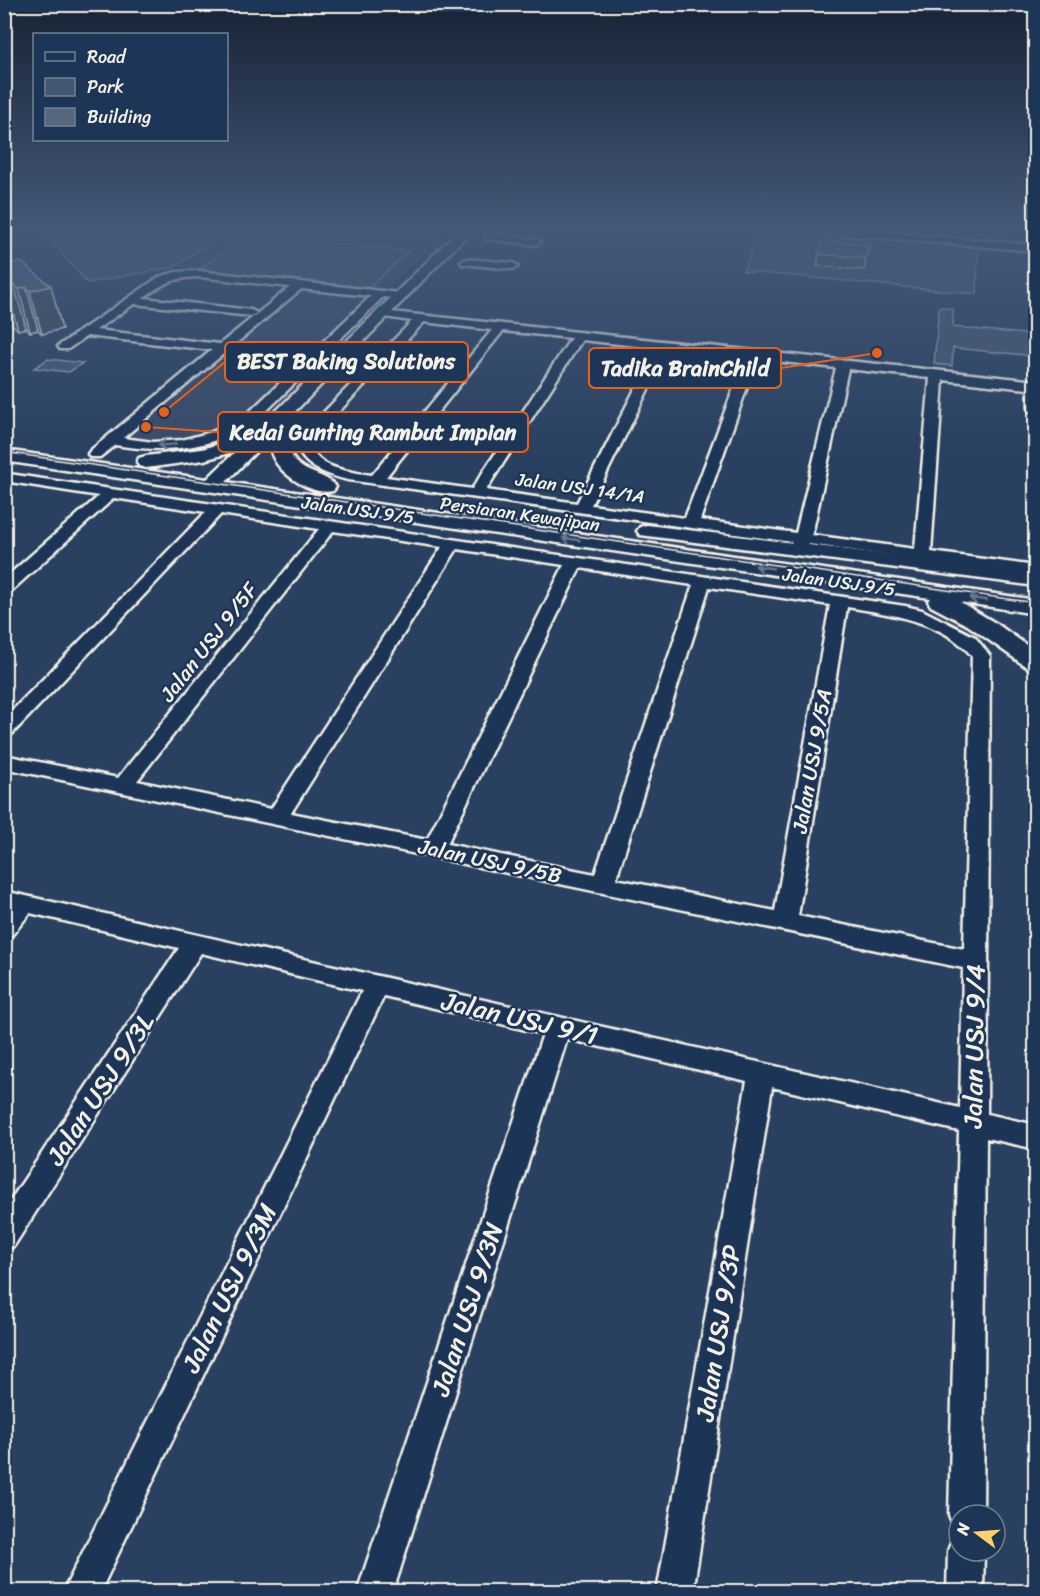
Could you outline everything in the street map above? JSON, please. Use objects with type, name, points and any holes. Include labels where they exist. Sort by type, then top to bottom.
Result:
[{"type":"main road","points":[[390,315],[396,304]]},
{"type":"main road","points":[[227,481],[402,304]]},
{"type":"main road","points":[[146,462],[219,451],[271,436]]},
{"type":"main road","points":[[271,436],[282,459],[299,475],[326,487]]},
{"type":"main road","name":"Persiaran Kewajipan","points":[[4,441],[146,462],[227,481],[422,517],[913,601],[1035,607]]},
{"type":"main road","name":"Persiaran Kewajipan","points":[[4,455],[183,489],[338,510],[422,517]]},
{"type":"main road","name":"Persiaran Kewajipan","points":[[55,463],[227,481],[326,487],[795,545],[882,561],[942,566],[1035,580]]},
{"type":"main road","points":[[882,561],[933,574],[1022,587],[1035,593]]},
{"type":"main road","points":[[913,601],[966,614],[1002,636],[1035,663]]},
{"type":"street","points":[[64,346],[125,304]]},
{"type":"street","points":[[170,304],[251,314]]},
{"type":"street","points":[[95,454],[276,304]]},
{"type":"street","points":[[112,440],[159,446],[176,445],[222,433],[249,421],[369,304]]},
{"type":"street","points":[[390,315],[1035,385],[1035,410]]},
{"type":"street","name":"Jalan USJ 14/1A","points":[[421,318],[304,440],[304,446],[318,466],[348,476],[691,523],[795,545],[923,556],[1035,571]]},
{"type":"street","points":[[375,480],[500,327]]},
{"type":"street","points":[[84,332],[223,348]]},
{"type":"street","points":[[476,494],[579,335]]},
{"type":"street","points":[[582,508],[664,345]]},
{"type":"street","points":[[691,523],[753,354]]},
{"type":"street","points":[[795,545],[843,364]]},
{"type":"street","points":[[923,556],[937,375]]},
{"type":"street","points":[[7,480],[33,459]]},
{"type":"street","name":"Jalan USJ 9/5","points":[[7,480],[839,601],[913,601]]},
{"type":"street","points":[[4,588],[110,494]]},
{"type":"street","points":[[4,731],[218,509]]},
{"type":"street","name":"Jalan USJ 9/5F","points":[[123,785],[329,526]]},
{"type":"street","points":[[277,817],[452,544]]},
{"type":"street","points":[[434,849],[574,562]]},
{"type":"street","points":[[603,884],[703,581]]},
{"type":"street","name":"Jalan USJ 9/5A","points":[[784,922],[839,601]]},
{"type":"street","name":"Jalan USJ 9/4","points":[[913,601],[969,641],[981,656],[966,1503]]},
{"type":"street","name":"Jalan USJ 9/5B","points":[[4,761],[976,961]]},
{"type":"street","points":[[4,929],[15,901]]},
{"type":"street","name":"Jalan USJ 9/1","points":[[15,901],[1035,1137]]},
{"type":"street","name":"Jalan USJ 9/3L","points":[[4,1236],[195,943]]},
{"type":"street","name":"Jalan USJ 9/3M","points":[[81,1592],[377,985]]},
{"type":"street","name":"Jalan USJ 9/3N","points":[[375,1592],[558,1027]]},
{"type":"street","name":"Jalan USJ 9/3P","points":[[675,1592],[761,1074]]},
{"type":"street","points":[[965,1592],[966,1563]]},
{"type":"shaded area","points":[[269,304],[378,304],[251,427],[221,441],[189,448],[163,449],[99,444]]},
{"type":"green space","points":[[939,307],[953,309],[953,327],[1035,335],[1035,356],[953,348],[952,366],[934,364]]},
{"type":"green space","points":[[48,359],[83,363],[69,372],[34,368]]},
{"type":"tram line","points":[[4,452],[1036,603]]},
{"type":"place","name":"Tadika BrainChild","points":[[877,353]]},
{"type":"place","name":"BEST Baking Solutions","points":[[164,412]]},
{"type":"place","name":"Kedai Gunting Rambut Impian","points":[[146,427]]}]
